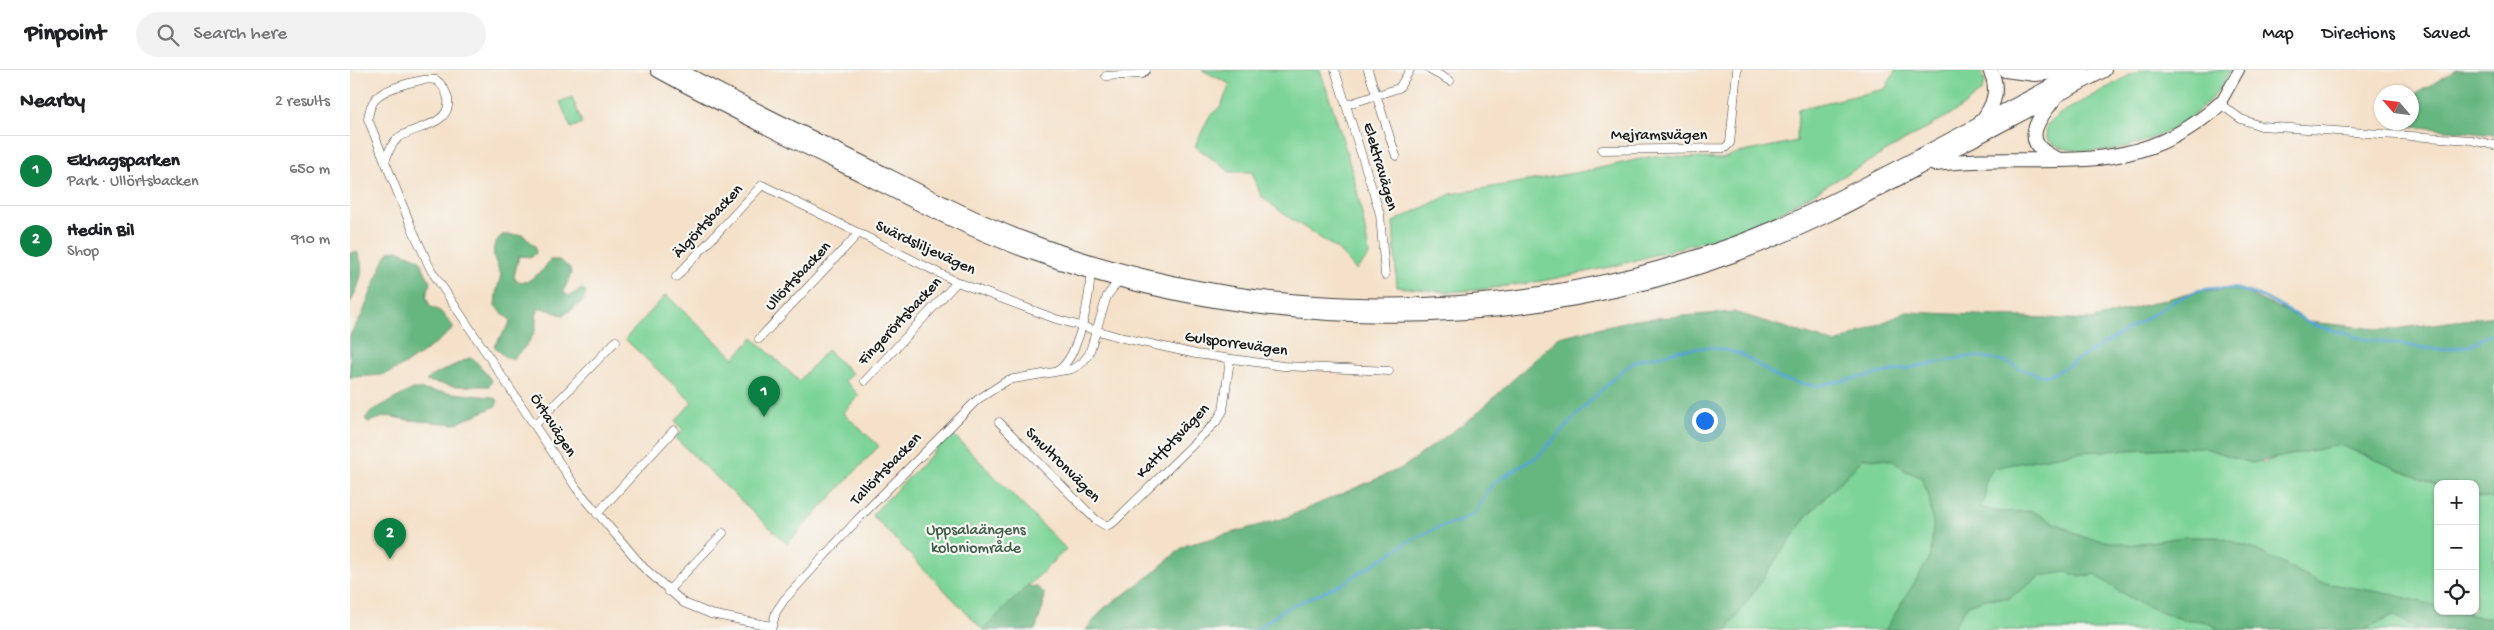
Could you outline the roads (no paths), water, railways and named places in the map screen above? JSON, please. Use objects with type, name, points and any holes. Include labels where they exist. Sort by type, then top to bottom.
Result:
[{"type":"highway","points":[[658,70],[962,224],[1025,250],[1119,280],[1210,301],[1332,314],[1432,314],[1539,304],[1587,296],[1653,281],[1734,255],[1829,215],[2104,70]]},
{"type":"highway","points":[[678,70],[944,204],[1032,242],[1097,263],[1170,282],[1248,297],[1332,304],[1406,306],[1490,300],[1587,286],[1650,271],[1731,245],[1788,223],[1858,189],[2082,70]]},
{"type":"highway","points":[[1977,126],[1989,110],[1995,94],[1994,79],[1990,70]]},
{"type":"highway","points":[[2005,70],[2035,74],[2082,70]]},
{"type":"highway","points":[[2058,94],[2036,122],[2034,134],[2039,147],[2051,156],[2061,160]]},
{"type":"highway","points":[[1923,166],[1983,159],[2037,162],[2105,158],[2149,148],[2192,127],[2220,104]]},
{"type":"street","points":[[1106,76],[1142,74],[1146,70]]},
{"type":"street","name":"Elektravägen","points":[[1335,70],[1380,214],[1385,275]]},
{"type":"street","points":[[1368,70],[1396,156]]},
{"type":"street","points":[[1346,105],[1399,88],[1410,70]]},
{"type":"street","points":[[1430,70],[1450,81]]},
{"type":"street","name":"Mejramsvägen","points":[[1602,150],[1725,148],[1730,143],[1737,70]]},
{"type":"street","points":[[2238,70],[2220,104],[2241,119],[2261,126],[2471,140],[2494,145]]},
{"type":"street","name":"Örtavägen","points":[[385,162],[391,148],[401,136],[440,119],[446,114],[449,107],[446,90],[436,80],[420,80],[380,95],[372,104],[368,118],[385,162],[431,270],[577,489],[618,540],[668,591],[697,610],[771,628]]},
{"type":"street","name":"Svärdsliljevägen","points":[[762,185],[957,282],[1018,305],[1081,325]]},
{"type":"street","name":"Älgörtsbacken","points":[[676,277],[762,185]]},
{"type":"street","name":"Ullörtsbacken","points":[[759,339],[859,233]]},
{"type":"street","points":[[1056,372],[1063,368],[1069,359],[1081,325],[1090,289],[1090,271]]},
{"type":"street","name":"Tallörtsbacken","points":[[771,628],[784,600],[859,518],[962,412],[990,390],[1008,380],[1072,369],[1082,363],[1089,354],[1107,296],[1119,280]]},
{"type":"street","name":"Fingerörtsbacken","points":[[865,381],[957,282]]},
{"type":"street","name":"Gulsporrevägen","points":[[1081,325],[1152,345],[1230,359],[1283,366],[1389,371]]},
{"type":"street","points":[[534,425],[616,341]]},
{"type":"street","name":"Kattfotsvägen","points":[[1106,526],[1114,522],[1216,422],[1223,410],[1230,359]]},
{"type":"street","name":"Smultronvägen","points":[[999,422],[1096,520],[1106,526]]},
{"type":"street","points":[[597,514],[674,430]]},
{"type":"street","points":[[668,591],[723,533]]},
{"type":"waterway","points":[[1256,630],[1285,609],[1344,583],[1413,539],[1437,528],[1460,521],[1475,513],[1492,484],[1538,456],[1594,397],[1625,368],[1640,359],[1680,350],[1711,347],[1741,354],[1780,379],[1815,386],[1966,357],[1983,357],[2007,362],[2028,372],[2046,376],[2062,369],[2175,301],[2196,291],[2215,288],[2237,289],[2263,297],[2314,325],[2364,339],[2440,350],[2469,346],[2494,332]]},
{"type":"place","name":"Ekhagsparken","points":[[764,417]]},
{"type":"place","name":"Hedin Bil","points":[[390,559]]},
{"type":"park label","name":"Uppsalaängens koloniområde","points":[[976,540]]}]
